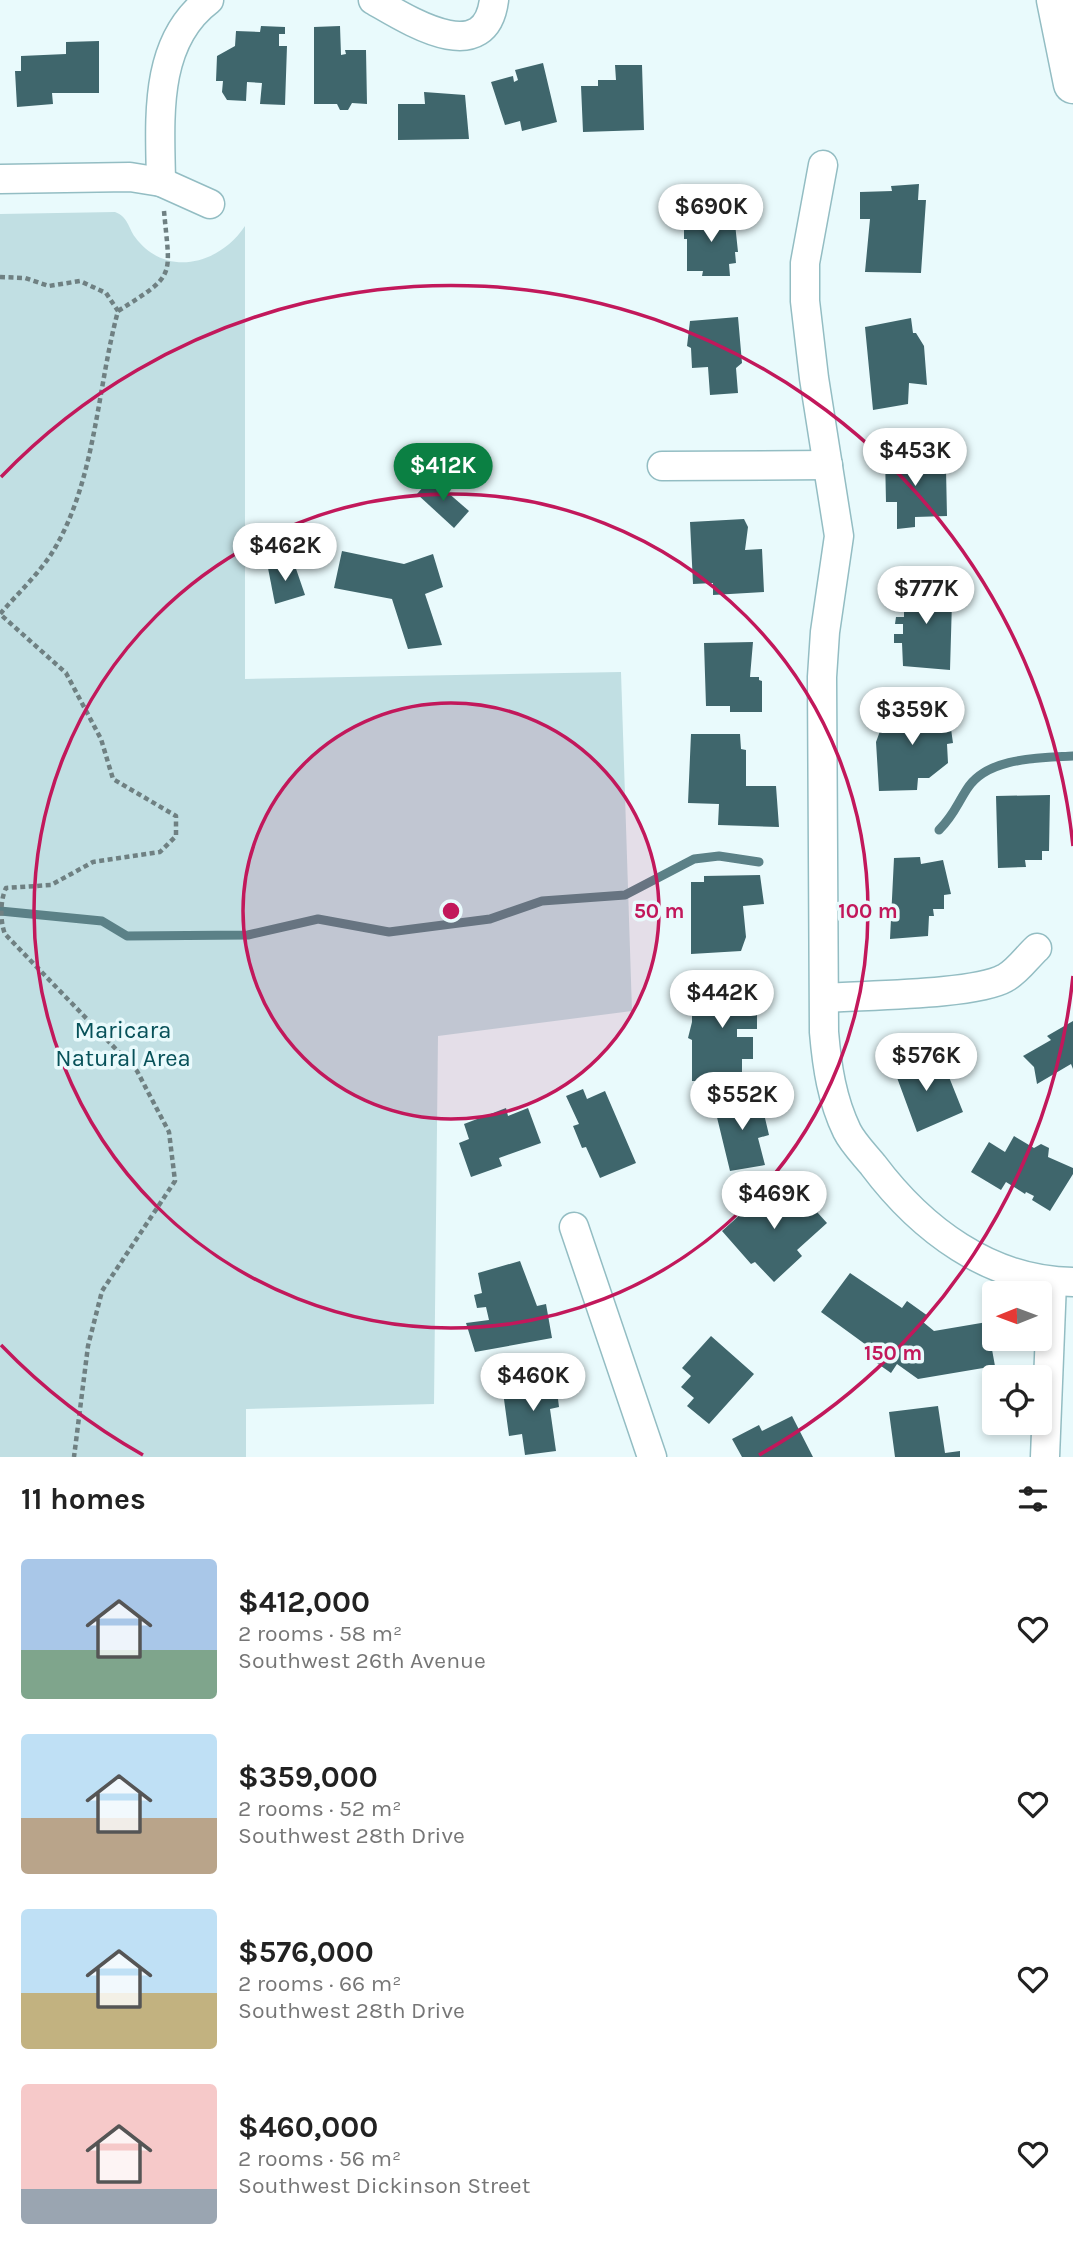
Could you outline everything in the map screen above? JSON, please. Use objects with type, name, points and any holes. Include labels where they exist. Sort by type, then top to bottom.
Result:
[{"type":"street","points":[[161,182],[160,116],[169,55],[186,21],[209,0]]},
{"type":"street","points":[[373,0],[429,31],[456,38],[483,26],[491,14],[494,0]]},
{"type":"street","points":[[1056,0],[1073,84]]},
{"type":"street","points":[[823,166],[804,263],[805,301],[839,536],[825,632],[822,677],[827,1067],[835,1101],[848,1133],[896,1196],[922,1222],[961,1249],[1017,1274],[1063,1282],[1045,1457]]},
{"type":"street","points":[[0,178],[130,177],[161,182],[210,204]]},
{"type":"street","points":[[662,466],[828,465]]},
{"type":"street","points":[[825,998],[979,985],[1005,978],[1037,948]]},
{"type":"street","points":[[573,1227],[652,1457]]},
{"type":"path","points":[[118,311],[145,297],[160,283],[170,260],[161,182]]},
{"type":"path","points":[[0,277],[25,278],[49,286],[80,281],[106,293],[118,311],[107,354],[92,440],[78,492],[54,549],[0,614],[66,673],[101,739],[113,779],[176,816],[176,836],[160,852],[93,862],[51,886],[6,888],[3,894],[2,928],[137,1071],[169,1132],[175,1181],[102,1290],[88,1346],[74,1457]]},
{"type":"green space","name":"Maricara Natural Area","points":[[115,212],[125,219],[135,237],[148,250],[177,262],[192,262],[222,250],[245,226],[245,679],[621,672],[632,1011],[438,1036],[434,1404],[246,1409],[246,1457],[0,1457],[0,214]]},
{"type":"building","points":[[261,26],[285,27],[285,34],[279,34],[279,46],[287,46],[285,105],[260,104],[262,83],[247,82],[246,101],[227,100],[222,92],[223,81],[216,81],[217,56],[235,46],[236,31],[260,32]]},
{"type":"building","points":[[340,26],[341,55],[346,54],[345,50],[366,50],[367,104],[352,103],[348,110],[340,110],[337,104],[314,104],[314,27]]},
{"type":"building","points":[[99,41],[99,93],[52,93],[53,104],[17,107],[15,71],[21,71],[21,56],[66,54],[66,42]]},
{"type":"building","points":[[543,63],[557,122],[522,131],[520,121],[505,125],[491,82],[513,76],[514,82],[518,80],[515,70]]},
{"type":"building","points":[[615,65],[642,65],[644,130],[583,132],[581,86],[598,86],[598,80],[616,80]]},
{"type":"building","points":[[424,92],[465,95],[469,139],[398,140],[398,104],[425,104]]},
{"type":"building","points":[[919,184],[918,200],[926,200],[921,273],[865,272],[870,219],[860,219],[860,192],[892,191],[891,186]]},
{"type":"building","points":[[688,214],[734,214],[738,252],[735,252],[736,263],[729,264],[730,276],[702,276],[703,271],[687,271],[684,222],[688,221]]},
{"type":"building","points":[[738,317],[742,363],[736,368],[738,393],[710,395],[708,367],[692,368],[691,348],[687,346],[690,321]]},
{"type":"building","points":[[911,318],[913,333],[916,333],[924,346],[927,385],[909,383],[908,404],[873,410],[865,327]]},
{"type":"building","points":[[923,453],[923,463],[933,463],[933,470],[946,469],[947,516],[915,517],[915,527],[897,529],[897,502],[886,502],[885,455]]},
{"type":"building","points":[[431,478],[469,511],[454,528],[417,494]]},
{"type":"building","points":[[744,519],[748,527],[745,550],[762,549],[764,592],[713,595],[713,583],[693,584],[690,522]]},
{"type":"building","points":[[342,551],[404,564],[433,554],[443,587],[425,594],[442,645],[408,649],[392,599],[334,588]]},
{"type":"building","points":[[294,563],[305,595],[275,604],[268,568]]},
{"type":"building","points":[[937,578],[944,582],[942,601],[952,601],[950,670],[903,666],[902,643],[894,643],[894,634],[903,634],[903,624],[895,624],[896,617],[904,617],[904,610],[898,610],[899,604],[904,604],[906,581]]},
{"type":"building","points":[[753,642],[750,677],[759,677],[762,681],[762,712],[730,712],[730,706],[706,706],[704,643]]},
{"type":"building","points":[[948,708],[953,743],[947,744],[948,763],[929,778],[918,778],[917,790],[879,791],[876,742],[887,712]]},
{"type":"building","points":[[691,734],[740,734],[741,749],[746,750],[746,786],[776,786],[779,827],[718,825],[719,804],[688,803]]},
{"type":"building","points":[[1050,795],[1049,851],[1042,851],[1042,860],[1025,860],[1026,867],[998,868],[996,796]]},
{"type":"building","points":[[920,857],[921,864],[943,860],[951,894],[944,895],[944,909],[933,909],[934,916],[929,916],[928,936],[890,939],[894,858]]},
{"type":"building","points":[[760,875],[764,904],[743,906],[746,937],[741,951],[691,954],[691,882],[704,882],[704,876]]},
{"type":"building","points":[[692,984],[757,984],[757,1029],[737,1029],[737,1037],[753,1037],[753,1059],[742,1059],[742,1073],[736,1073],[736,1081],[692,1081],[692,1040],[688,1038],[692,1022]]},
{"type":"building","points":[[1073,1021],[1073,1069],[1071,1064],[1037,1084],[1034,1067],[1023,1056],[1051,1040],[1047,1036]]},
{"type":"building","points":[[919,1053],[928,1074],[945,1067],[963,1112],[917,1132],[892,1064]]},
{"type":"building","points":[[583,1089],[587,1099],[605,1091],[636,1163],[600,1178],[586,1147],[582,1148],[573,1126],[579,1124],[566,1096]]},
{"type":"building","points":[[760,1097],[769,1135],[758,1138],[765,1165],[730,1171],[714,1105]]},
{"type":"building","points":[[506,1108],[508,1116],[528,1108],[541,1143],[499,1158],[502,1166],[471,1177],[459,1143],[469,1139],[464,1124]]},
{"type":"building","points":[[1014,1136],[1034,1148],[1041,1144],[1049,1148],[1048,1157],[1073,1168],[1073,1174],[1050,1211],[1032,1200],[1034,1196],[1026,1192],[1025,1194],[1006,1182],[1001,1190],[971,1172],[989,1142],[1005,1152]]},
{"type":"building","points":[[776,1187],[786,1188],[793,1195],[792,1205],[797,1210],[807,1201],[827,1223],[797,1250],[802,1256],[774,1282],[755,1262],[751,1264],[722,1231],[764,1193],[767,1196]]},
{"type":"building","points":[[520,1261],[537,1306],[546,1304],[552,1338],[475,1352],[466,1323],[489,1320],[486,1307],[477,1308],[474,1295],[482,1293],[478,1273]]},
{"type":"building","points":[[850,1273],[902,1308],[907,1301],[928,1316],[923,1322],[934,1331],[982,1323],[982,1351],[992,1351],[995,1365],[982,1365],[982,1368],[918,1379],[897,1364],[891,1373],[864,1354],[869,1347],[821,1312]]},
{"type":"building","points":[[711,1336],[754,1374],[709,1424],[687,1406],[694,1398],[681,1387],[691,1376],[682,1368]]},
{"type":"building","points":[[555,1375],[559,1407],[550,1409],[556,1451],[525,1455],[522,1434],[509,1436],[503,1392],[519,1390],[518,1380]]},
{"type":"building","points":[[938,1406],[945,1453],[960,1451],[960,1457],[895,1457],[889,1412]]},
{"type":"building","points":[[792,1416],[813,1457],[742,1457],[732,1439],[759,1425],[762,1431]]},
{"type":"waterway","points":[[939,830],[952,815],[967,789],[976,778],[987,771],[1015,761],[1073,756]]},
{"type":"waterway","points":[[0,911],[102,921],[127,936],[248,935],[318,919],[389,932],[490,919],[542,901],[625,895],[694,859],[719,856],[759,862]]}]
